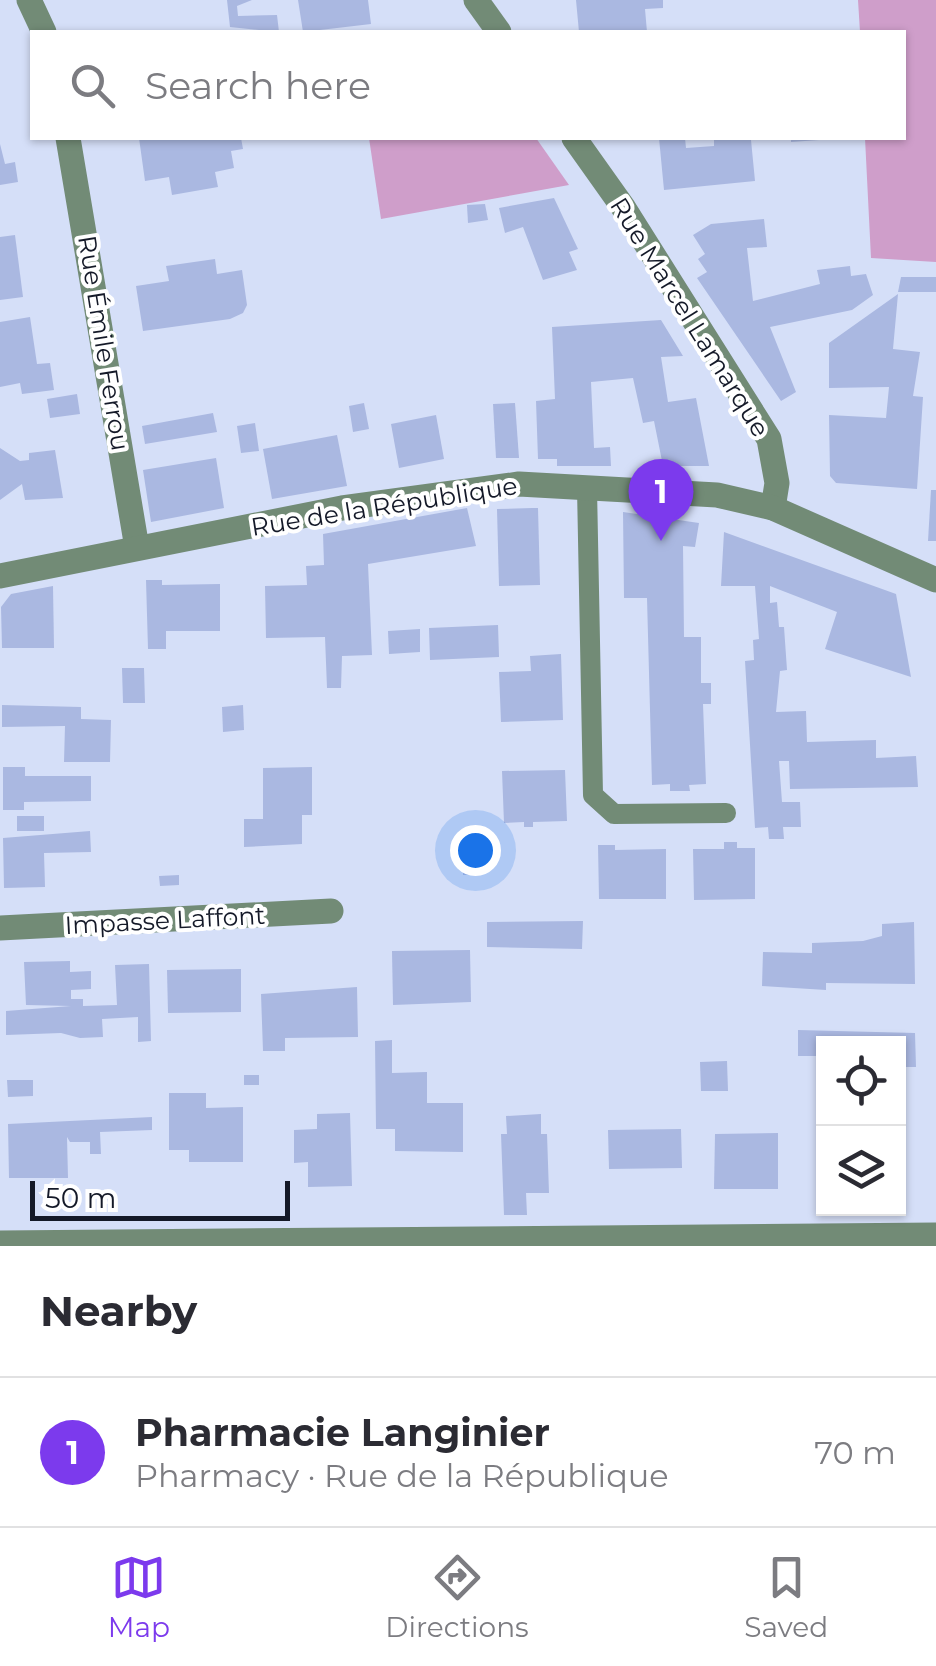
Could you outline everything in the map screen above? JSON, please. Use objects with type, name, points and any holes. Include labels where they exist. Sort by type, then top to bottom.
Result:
[{"type":"street","points":[[29,0],[43,30]]},
{"type":"street","points":[[476,0],[498,30]]},
{"type":"street","name":"Rue Émile Ferrou","points":[[68,140],[137,548]]},
{"type":"street","name":"Rue Marcel Lamarque","points":[[575,140],[623,207],[769,439],[777,483],[773,508]]},
{"type":"street","name":"Rue de la République","points":[[0,576],[342,508],[519,484],[716,495],[773,508],[936,580]]},
{"type":"street","name":"Impasse Laffont","points":[[0,928],[330,911]]},
{"type":"street","points":[[0,1242],[936,1234]]},
{"type":"lane","points":[[587,488],[593,795],[614,814],[726,813]]},
{"type":"shaded area","points":[[858,0],[936,0],[936,262],[871,258],[865,140],[906,140],[906,30],[860,30]]},
{"type":"shaded area","points":[[369,140],[537,140],[569,185],[381,219]]},
{"type":"building","points":[[227,0],[252,0],[237,6],[238,16],[277,15],[279,30],[259,30],[230,27]]},
{"type":"building","points":[[298,0],[368,0],[371,24],[303,30]]},
{"type":"building","points":[[576,0],[663,0],[663,8],[645,9],[647,30],[579,30]]},
{"type":"building","points":[[139,140],[241,140],[243,149],[231,151],[234,168],[215,172],[218,187],[172,195],[169,177],[145,181]]},
{"type":"building","points":[[659,140],[685,140],[686,148],[714,146],[714,140],[751,140],[755,181],[664,190]]},
{"type":"building","points":[[0,144],[5,164],[15,162],[18,182],[0,185]]},
{"type":"building","points":[[554,198],[578,249],[569,252],[577,270],[543,280],[523,227],[505,233],[499,208]]},
{"type":"building","points":[[485,204],[488,220],[468,223],[467,205]]},
{"type":"building","points":[[764,219],[767,247],[747,248],[753,301],[820,284],[817,270],[850,266],[851,276],[866,274],[873,295],[852,310],[770,327],[796,392],[781,401],[697,278],[707,272],[698,259],[705,254],[693,235],[711,224]]},
{"type":"building","points":[[15,235],[23,297],[0,300],[0,237]]},
{"type":"building","points":[[215,259],[217,274],[242,270],[247,305],[243,313],[230,319],[143,331],[136,286],[169,281],[166,266]]},
{"type":"building","points":[[901,277],[936,277],[936,292],[898,292]]},
{"type":"building","points":[[898,294],[893,349],[920,352],[913,396],[923,397],[917,489],[836,483],[830,476],[829,415],[886,418],[889,387],[829,388],[829,343]]},
{"type":"building","points":[[30,317],[37,364],[50,363],[54,390],[22,394],[20,383],[0,387],[0,322]]},
{"type":"building","points":[[661,320],[683,356],[661,357],[668,402],[696,398],[709,466],[663,466],[654,421],[643,423],[633,378],[591,382],[594,448],[610,447],[611,466],[557,466],[557,459],[538,459],[536,401],[555,399],[552,327]]},
{"type":"building","points":[[77,394],[80,414],[50,418],[47,399]]},
{"type":"building","points":[[364,403],[369,429],[353,432],[349,406]]},
{"type":"building","points":[[515,403],[519,458],[496,458],[493,404]]},
{"type":"building","points":[[213,413],[217,432],[145,444],[142,426]]},
{"type":"building","points":[[436,415],[444,459],[399,468],[391,424]]},
{"type":"building","points":[[255,423],[259,451],[241,453],[237,426]]},
{"type":"building","points":[[337,435],[347,486],[272,499],[263,449]]},
{"type":"building","points":[[0,448],[20,461],[29,460],[29,453],[55,450],[63,498],[25,500],[22,484],[0,500]]},
{"type":"building","points":[[216,458],[224,508],[151,522],[143,470]]},
{"type":"building","points":[[931,490],[936,490],[936,541],[928,541]]},
{"type":"building","points":[[467,508],[476,546],[368,564],[372,655],[342,656],[341,688],[327,688],[325,637],[266,638],[265,586],[307,585],[306,566],[324,565],[323,534]]},
{"type":"building","points":[[538,508],[540,585],[499,586],[497,509]]},
{"type":"building","points":[[623,512],[699,523],[695,547],[683,546],[684,637],[701,637],[701,683],[711,683],[711,704],[703,704],[706,784],[689,785],[690,791],[670,791],[670,784],[652,785],[647,598],[624,598]]},
{"type":"building","points":[[724,532],[896,594],[911,677],[825,649],[837,612],[770,586],[770,603],[777,602],[779,627],[784,627],[787,670],[780,671],[776,712],[806,711],[807,742],[876,740],[876,758],[916,756],[918,787],[790,789],[789,761],[779,761],[782,802],[800,802],[801,827],[783,827],[784,839],[769,839],[768,827],[755,828],[745,661],[754,660],[753,640],[759,639],[755,586],[721,586]]},
{"type":"building","points":[[146,580],[162,580],[162,585],[220,584],[220,631],[166,631],[166,649],[148,649]]},
{"type":"building","points":[[53,586],[54,648],[2,648],[1,607],[11,594]]},
{"type":"building","points":[[498,625],[499,657],[430,660],[429,628]]},
{"type":"building","points":[[420,629],[420,652],[389,654],[388,631]]},
{"type":"building","points":[[561,654],[563,720],[501,722],[499,672],[531,671],[530,656]]},
{"type":"building","points":[[122,668],[144,668],[145,703],[123,703]]},
{"type":"building","points":[[2,705],[81,707],[81,719],[111,720],[110,762],[64,762],[65,726],[2,727]]},
{"type":"building","points":[[243,705],[244,730],[223,732],[222,707]]},
{"type":"building","points":[[3,767],[25,767],[25,776],[91,776],[91,801],[24,802],[24,810],[3,810]]},
{"type":"building","points":[[312,767],[312,815],[302,815],[302,844],[244,847],[244,819],[263,819],[263,768]]},
{"type":"building","points":[[565,770],[567,821],[533,822],[533,827],[524,827],[524,822],[504,823],[502,771]]},
{"type":"building","points":[[17,816],[44,816],[44,831],[17,831]]},
{"type":"building","points":[[90,831],[91,852],[44,853],[45,887],[4,888],[3,838]]},
{"type":"building","points":[[724,842],[737,842],[737,848],[755,848],[755,899],[694,900],[693,849],[724,849]]},
{"type":"building","points":[[598,845],[615,845],[615,850],[666,849],[666,899],[599,899]]},
{"type":"building","points":[[463,856],[482,856],[482,875],[463,875]]},
{"type":"building","points":[[179,875],[179,885],[160,886],[159,876]]},
{"type":"building","points":[[583,921],[582,949],[487,947],[487,922]]},
{"type":"building","points":[[914,922],[915,984],[826,983],[826,990],[762,986],[763,952],[812,953],[812,943],[863,941],[882,936],[882,924]]},
{"type":"building","points":[[470,950],[471,1002],[393,1005],[392,951]]},
{"type":"building","points":[[70,961],[70,972],[91,971],[91,989],[71,990],[71,999],[83,999],[83,1006],[117,1005],[115,965],[149,964],[151,1041],[138,1042],[138,1017],[102,1019],[103,1037],[80,1038],[61,1033],[6,1035],[6,1011],[71,1006],[26,1005],[24,962]]},
{"type":"building","points":[[241,969],[241,1012],[168,1013],[167,970]]},
{"type":"building","points":[[357,987],[358,1037],[285,1038],[285,1051],[263,1051],[261,994]]},
{"type":"building","points":[[798,1030],[915,1033],[916,1067],[906,1067],[906,1036],[816,1036],[816,1056],[798,1056]]},
{"type":"building","points":[[392,1040],[392,1073],[427,1072],[427,1103],[463,1103],[463,1152],[395,1151],[395,1129],[376,1129],[375,1041]]},
{"type":"building","points":[[727,1061],[728,1091],[701,1091],[700,1062]]},
{"type":"building","points":[[244,1075],[259,1075],[259,1085],[244,1085]]},
{"type":"building","points":[[7,1080],[33,1080],[33,1096],[8,1097]]},
{"type":"building","points":[[169,1093],[206,1093],[206,1108],[243,1107],[243,1162],[189,1162],[189,1150],[169,1150]]},
{"type":"building","points":[[350,1113],[352,1186],[308,1187],[308,1162],[294,1163],[294,1130],[317,1129],[317,1114]]},
{"type":"building","points":[[541,1114],[541,1134],[547,1134],[549,1193],[526,1193],[527,1215],[504,1215],[501,1134],[507,1134],[506,1116]]},
{"type":"building","points":[[152,1117],[152,1130],[100,1132],[101,1154],[90,1154],[90,1142],[70,1142],[67,1137],[68,1178],[9,1178],[8,1124]]},
{"type":"building","points":[[681,1129],[682,1168],[609,1169],[608,1130]]},
{"type":"building","points":[[778,1133],[778,1189],[714,1189],[715,1134]]},
{"type":"place","name":"Pharmacie Langinier","points":[[661,541]]}]
